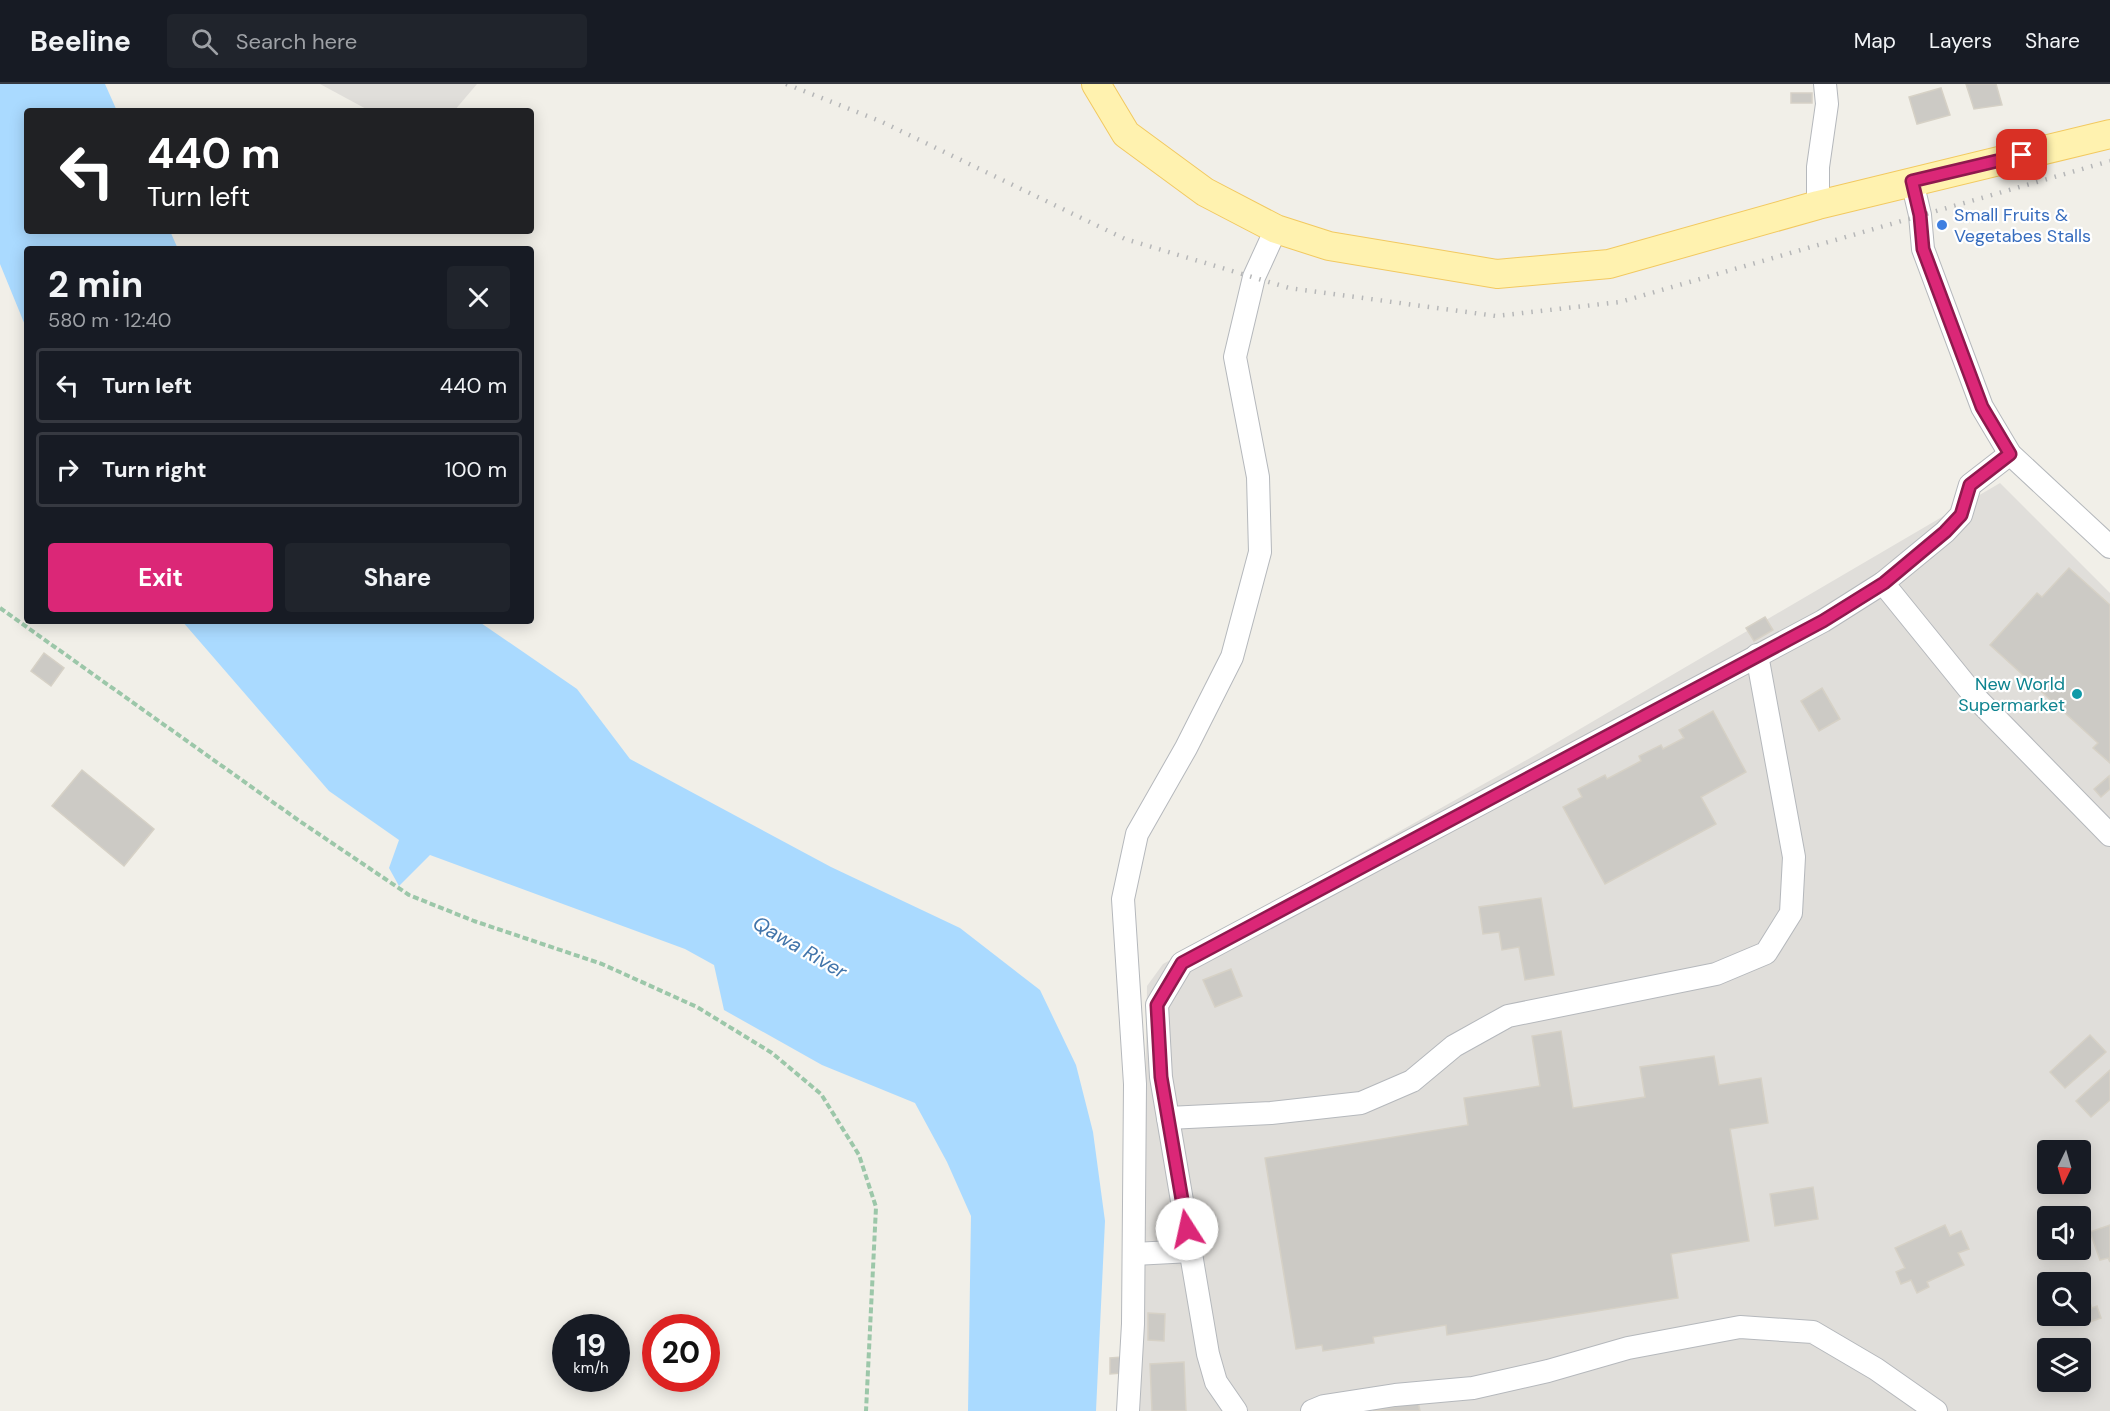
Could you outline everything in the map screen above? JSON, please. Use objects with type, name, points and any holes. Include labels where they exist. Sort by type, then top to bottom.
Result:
[{"type":"main road","points":[[1096,84],[1126,134],[1205,192],[1276,229],[1329,246],[1497,274],[1609,264],[1818,205],[2110,134]]},
{"type":"street","points":[[1818,205],[1818,167],[1827,104],[1826,84]]},
{"type":"street","points":[[1912,181],[1920,215],[1923,249],[1982,407],[2010,454],[2110,547]]},
{"type":"street","points":[[1128,1411],[1134,1254],[1135,1084],[1123,899],[1137,834],[1186,748],[1232,657],[1260,552],[1258,477],[1235,357],[1254,277],[1276,229]]},
{"type":"street","points":[[1236,1411],[1216,1382],[1161,1077],[1157,1005],[1182,963],[1823,621],[1884,583],[1945,532],[1961,515],[1970,485],[2010,454]]},
{"type":"street","points":[[1884,583],[1977,699],[2110,835]]},
{"type":"street","points":[[1168,1118],[1271,1113],[1361,1103],[1412,1081],[1454,1046],[1508,1016],[1716,974],[1766,953],[1791,913],[1794,856],[1757,655]]},
{"type":"street","points":[[1134,1254],[1191,1251]]},
{"type":"street","points":[[1312,1411],[1324,1406],[1395,1395],[1473,1388],[1548,1371],[1628,1348],[1740,1327],[1813,1332],[1936,1411]]},
{"type":"path","points":[[0,608],[298,820],[409,895],[474,921],[602,964],[697,1007],[772,1053],[821,1094],[860,1155],[876,1207],[866,1411]]},
{"type":"shaded area","points":[[320,84],[477,84],[457,108],[364,108]]},
{"type":"shaded area","points":[[2000,483],[2110,593],[2110,1411],[1140,1411],[1147,986],[1163,964],[1539,753]]},
{"type":"water","points":[[0,84],[105,84],[116,108],[24,108],[24,234],[171,234],[177,246],[24,246],[24,323],[0,264]]},
{"type":"water","name":"Qawa River","points":[[185,624],[482,624],[577,689],[630,759],[831,867],[960,928],[1040,990],[1076,1065],[1093,1132],[1105,1221],[1096,1411],[968,1411],[971,1216],[947,1162],[915,1103],[822,1065],[724,1010],[714,965],[685,949],[430,855],[399,886],[389,868],[399,840],[329,791]]},
{"type":"building","points":[[1966,84],[1996,84],[2002,105],[1974,109]]},
{"type":"building","points":[[1941,88],[1950,115],[1917,124],[1909,97]]},
{"type":"building","points":[[1791,93],[1812,93],[1812,103],[1791,103]]},
{"type":"building","name":"New World Supermarket","points":[[2069,568],[2110,605],[2110,763],[2093,748],[2098,743],[1990,645],[2037,593],[2042,597]]},
{"type":"building","points":[[1765,617],[1773,630],[1754,641],[1746,628]]},
{"type":"building","points":[[44,653],[64,668],[51,686],[31,671]]},
{"type":"building","points":[[1822,688],[1840,719],[1819,731],[1801,701]]},
{"type":"building","points":[[1713,711],[1746,772],[1701,797],[1716,824],[1605,884],[1563,807],[1582,797],[1578,789],[1605,775],[1607,779],[1641,761],[1639,756],[1661,745],[1663,749],[1684,738],[1679,730]]},
{"type":"building","points":[[82,770],[154,829],[124,866],[52,806]]},
{"type":"building","points":[[2109,776],[2110,789],[2101,797],[2094,789]]},
{"type":"building","points":[[1541,898],[1554,975],[1525,980],[1519,947],[1502,950],[1499,932],[1483,934],[1479,907]]},
{"type":"building","points":[[1231,969],[1242,996],[1215,1007],[1203,980]]},
{"type":"building","points":[[1561,1031],[1573,1108],[1645,1097],[1640,1067],[1714,1056],[1719,1085],[1761,1078],[1768,1123],[1730,1129],[1749,1241],[1671,1254],[1678,1298],[1447,1335],[1446,1325],[1373,1337],[1374,1343],[1323,1351],[1322,1345],[1296,1349],[1265,1158],[1468,1125],[1464,1098],[1540,1086],[1532,1036]]},
{"type":"building","points":[[2090,1035],[2106,1052],[2065,1088],[2050,1072]]},
{"type":"building","points":[[2110,1070],[2110,1100],[2091,1117],[2076,1101]]},
{"type":"building","points":[[1813,1187],[1818,1219],[1775,1226],[1770,1194]]},
{"type":"building","points":[[1945,1225],[1950,1236],[1961,1231],[1969,1249],[1958,1253],[1964,1265],[1927,1282],[1929,1287],[1917,1293],[1911,1280],[1901,1284],[1896,1272],[1905,1268],[1895,1248]]},
{"type":"building","points":[[2110,1225],[2110,1262],[2108,1258],[2100,1260],[2091,1232]]},
{"type":"building","points":[[2091,1305],[2092,1308],[2097,1306],[2101,1318],[2091,1322]]},
{"type":"building","points":[[1148,1313],[1165,1314],[1164,1341],[1148,1340]]},
{"type":"building","points":[[1122,1357],[1122,1373],[1110,1374],[1110,1358]]},
{"type":"building","points":[[1184,1362],[1186,1411],[1152,1411],[1150,1364]]},
{"type":"building","points":[[1418,1402],[1420,1411],[1373,1411]]},
{"type":"railway","points":[[786,84],[880,121],[1125,239],[1289,288],[1496,316],[1620,302],[2110,161]]},
{"type":"place","name":"Small Fruits & Vegetabes Stalls","points":[[1942,225]]},
{"type":"place","name":"New World Supermarket","points":[[2077,694]]},
{"type":"route","points":[[1187,1229],[1161,1077],[1157,1005],[1182,963],[1823,621],[1884,583],[1945,532],[1961,515],[1970,485],[2010,454],[1982,407],[1923,249],[1920,215],[1912,181],[2022,155]]}]
